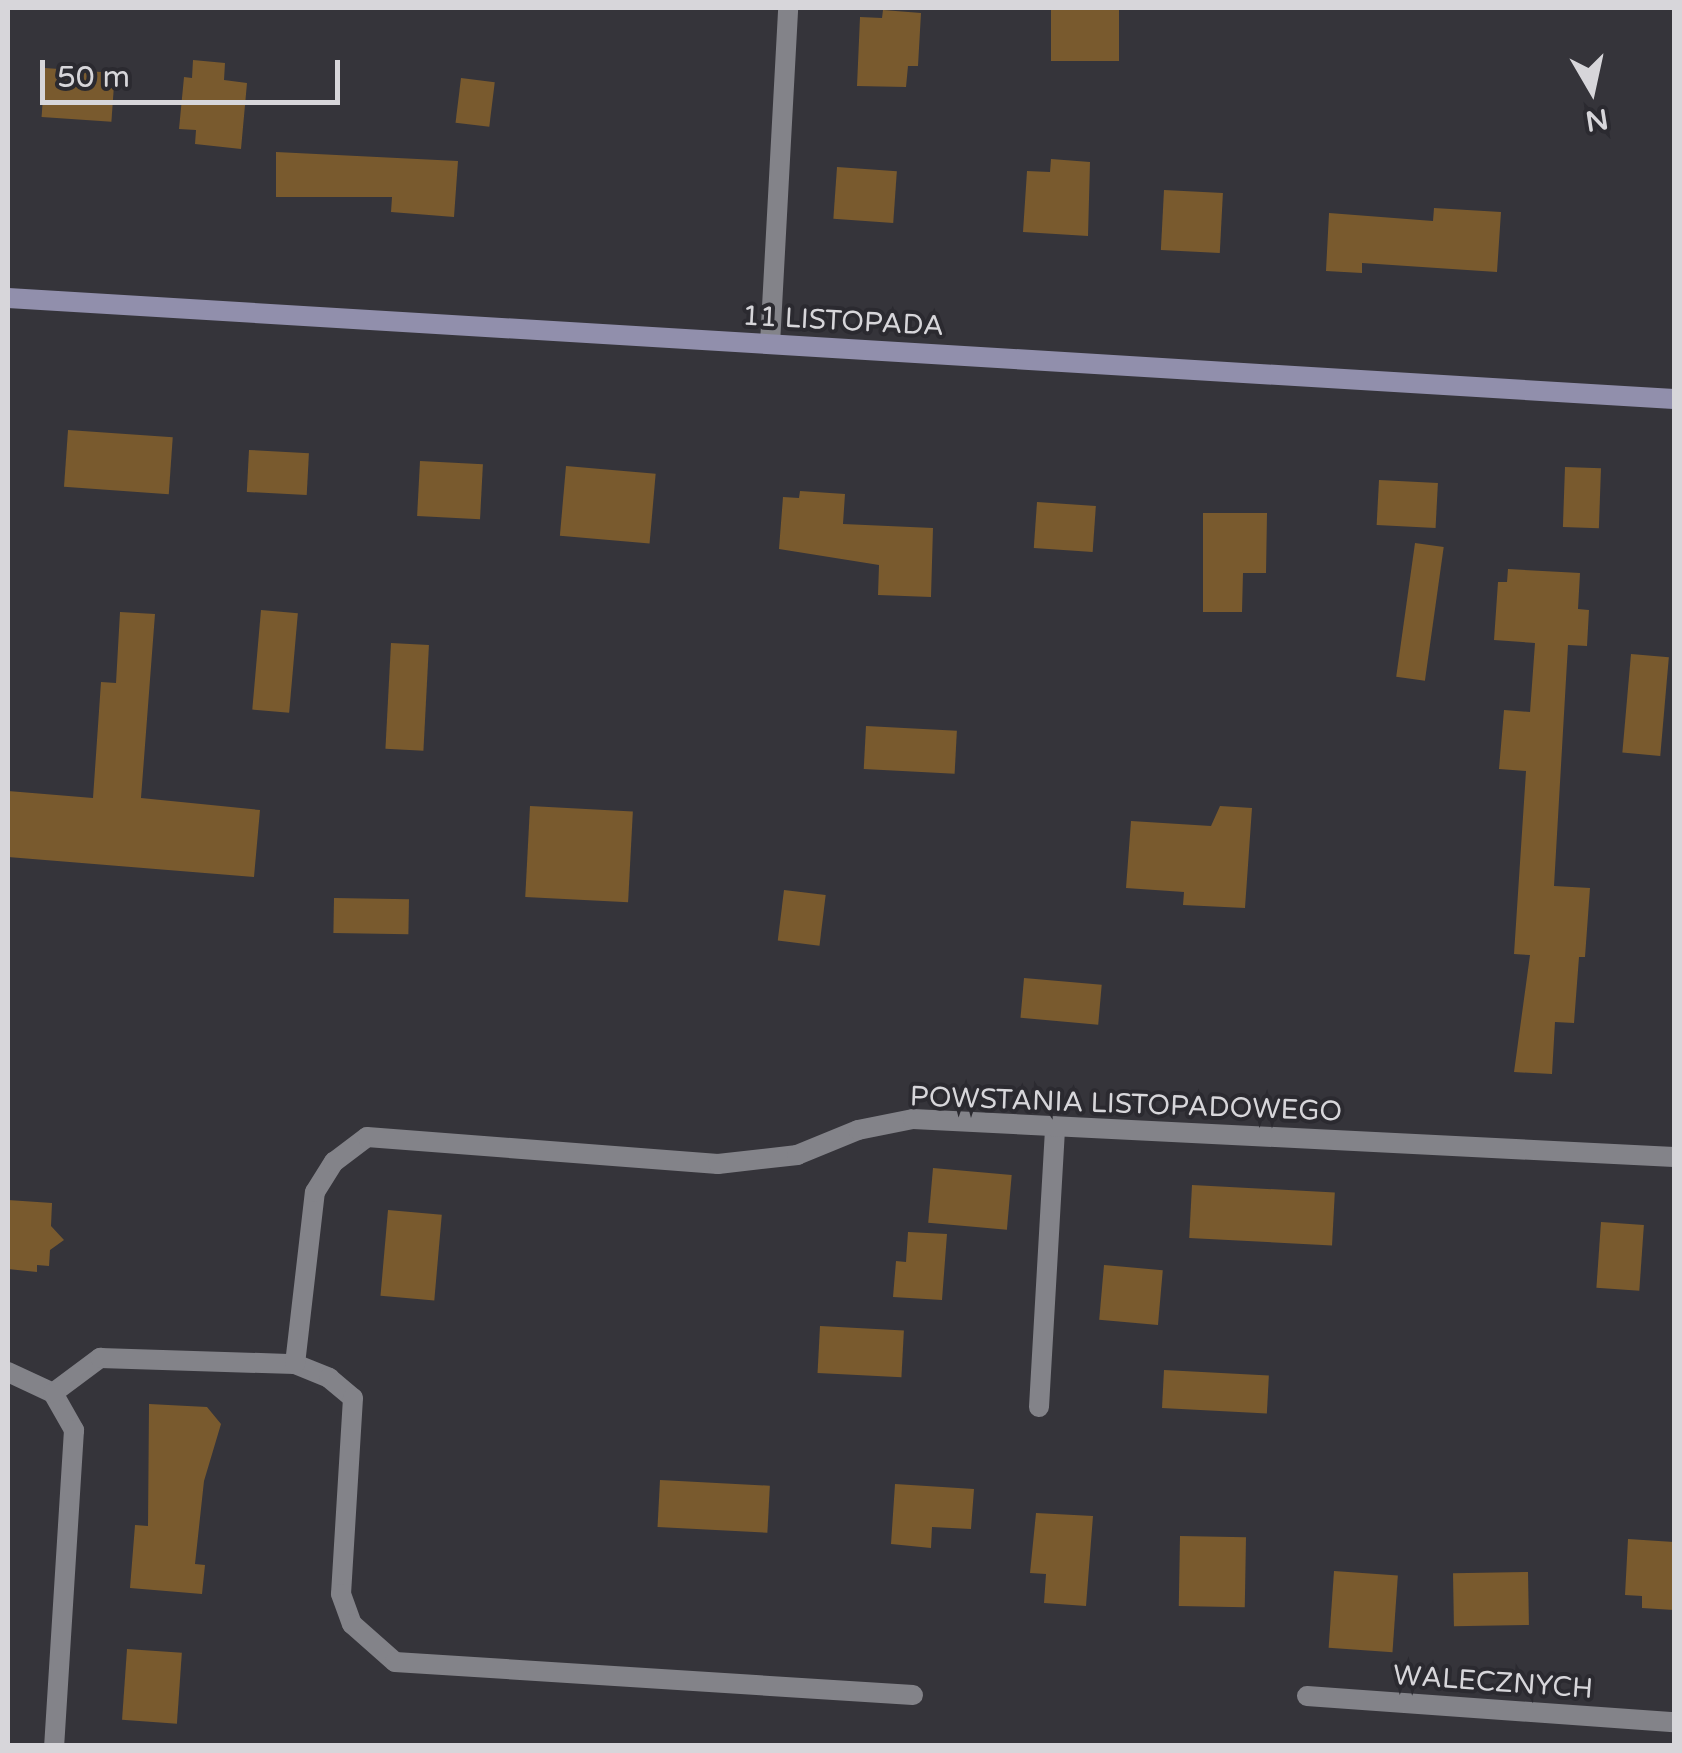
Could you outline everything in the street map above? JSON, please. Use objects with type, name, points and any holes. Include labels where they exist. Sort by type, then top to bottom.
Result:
[{"type":"main road","name":"11 LISTOPADA","points":[[8,298],[1674,399]]},
{"type":"street","points":[[770,344],[788,8]]},
{"type":"street","name":"POWSTANIA LISTOPADOWEGO","points":[[295,1364],[315,1192],[334,1162],[367,1137],[718,1164],[796,1156],[858,1130],[913,1119],[1674,1157]]},
{"type":"street","points":[[1039,1407],[1055,1126]]},
{"type":"street","points":[[53,1393],[100,1358],[295,1364],[330,1378],[353,1398],[341,1594],[352,1624],[395,1662],[913,1695]]},
{"type":"street","points":[[8,1372],[53,1393],[74,1430],[54,1746]]},
{"type":"street","name":"WALECZNYCH","points":[[1307,1696],[1674,1722]]},
{"type":"building","points":[[1051,8],[1119,8],[1119,61],[1051,61]]},
{"type":"building","points":[[883,10],[921,13],[918,66],[908,66],[906,87],[857,86],[860,17],[882,18]]},
{"type":"building","points":[[193,60],[225,63],[224,80],[247,83],[241,149],[195,144],[196,130],[179,129],[184,77],[192,78]]},
{"type":"building","points":[[45,68],[115,73],[111,122],[42,117]]},
{"type":"building","points":[[461,78],[495,82],[489,127],[456,123]]},
{"type":"building","points":[[276,152],[458,161],[454,217],[391,212],[392,197],[276,197]]},
{"type":"building","points":[[1051,159],[1090,162],[1088,236],[1023,232],[1027,171],[1050,172]]},
{"type":"building","points":[[837,167],[897,171],[893,223],[833,219]]},
{"type":"building","points":[[1164,190],[1223,193],[1220,253],[1161,250]]},
{"type":"building","points":[[1434,208],[1501,212],[1497,272],[1362,263],[1362,273],[1326,271],[1329,213],[1433,221]]},
{"type":"building","points":[[68,430],[173,437],[169,494],[64,487]]},
{"type":"building","points":[[249,450],[309,453],[307,495],[247,492]]},
{"type":"building","points":[[420,461],[483,464],[480,519],[417,516]]},
{"type":"building","points":[[566,466],[656,474],[650,544],[560,536]]},
{"type":"building","points":[[1565,467],[1601,468],[1599,528],[1563,527]]},
{"type":"building","points":[[1379,480],[1438,483],[1436,528],[1377,525]]},
{"type":"building","points":[[800,491],[845,494],[843,524],[933,528],[931,597],[878,595],[879,565],[779,549],[783,497],[799,498]]},
{"type":"building","points":[[1037,502],[1096,506],[1093,552],[1034,548]]},
{"type":"building","points":[[1203,513],[1267,513],[1266,573],[1243,573],[1242,612],[1203,612]]},
{"type":"building","points":[[1415,543],[1444,547],[1425,681],[1396,677]]},
{"type":"building","points":[[1508,569],[1580,573],[1578,609],[1589,610],[1587,646],[1568,645],[1554,886],[1590,888],[1585,957],[1579,957],[1574,1023],[1555,1022],[1552,1074],[1514,1072],[1530,955],[1514,954],[1526,771],[1499,769],[1504,710],[1530,712],[1535,643],[1494,640],[1498,582],[1507,582]]},
{"type":"building","points":[[261,610],[298,613],[289,713],[252,710]]},
{"type":"building","points":[[120,612],[155,614],[141,798],[260,810],[254,877],[8,857],[8,791],[93,798],[101,682],[116,683]]},
{"type":"building","points":[[391,643],[429,645],[423,751],[385,749]]},
{"type":"building","points":[[1631,654],[1669,657],[1660,756],[1622,753]]},
{"type":"building","points":[[866,726],[957,731],[955,774],[864,769]]},
{"type":"building","points":[[530,806],[633,811],[628,902],[525,897]]},
{"type":"building","points":[[1220,806],[1252,808],[1245,908],[1183,905],[1184,892],[1126,888],[1131,821],[1211,826]]},
{"type":"building","points":[[784,890],[826,895],[819,946],[778,941]]},
{"type":"building","points":[[334,898],[409,899],[408,934],[333,933]]},
{"type":"building","points":[[1024,978],[1102,985],[1098,1025],[1021,1018]]},
{"type":"building","points":[[933,1168],[1012,1175],[1007,1230],[928,1223]]},
{"type":"building","points":[[1192,1185],[1335,1192],[1332,1245],[1189,1238]]},
{"type":"building","points":[[8,1200],[52,1203],[51,1226],[64,1240],[50,1250],[49,1266],[37,1265],[37,1272],[8,1269]]},
{"type":"building","points":[[388,1210],[442,1215],[434,1300],[381,1296]]},
{"type":"building","points":[[1601,1222],[1644,1225],[1639,1291],[1596,1288]]},
{"type":"building","points":[[908,1232],[947,1234],[942,1300],[893,1297],[896,1261],[906,1262]]},
{"type":"building","points":[[1104,1265],[1163,1270],[1158,1325],[1099,1320]]},
{"type":"building","points":[[820,1326],[904,1330],[901,1377],[818,1373]]},
{"type":"building","points":[[1164,1370],[1269,1375],[1267,1413],[1162,1408]]},
{"type":"building","points":[[149,1404],[207,1407],[221,1424],[204,1481],[195,1564],[205,1565],[202,1594],[130,1588],[135,1525],[148,1526]]},
{"type":"building","points":[[660,1480],[770,1486],[767,1533],[658,1527]]},
{"type":"building","points":[[895,1484],[974,1489],[971,1529],[932,1527],[931,1548],[891,1544]]},
{"type":"building","points":[[1036,1513],[1093,1516],[1086,1606],[1044,1603],[1046,1574],[1030,1573]]},
{"type":"building","points":[[1180,1536],[1246,1537],[1245,1607],[1179,1606]]},
{"type":"building","points":[[1628,1539],[1674,1542],[1674,1610],[1642,1608],[1642,1596],[1625,1595]]},
{"type":"building","points":[[1334,1571],[1398,1575],[1392,1652],[1329,1648]]},
{"type":"building","points":[[1528,1572],[1529,1625],[1454,1626],[1453,1573]]},
{"type":"building","points":[[127,1649],[182,1653],[177,1724],[122,1720]]}]
